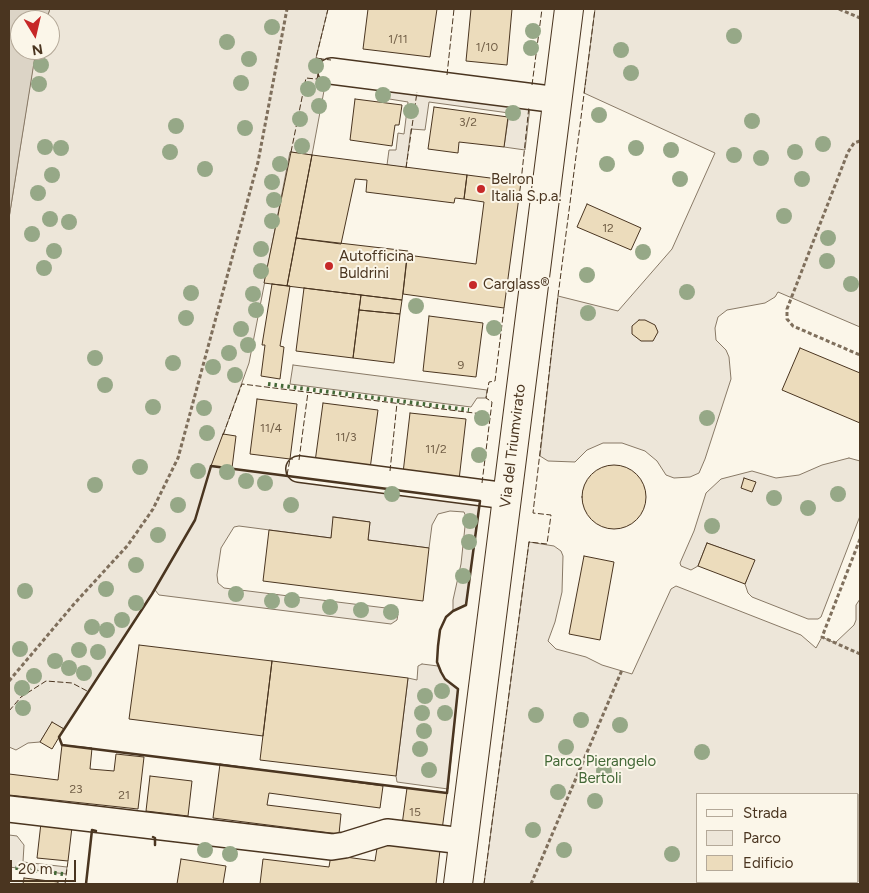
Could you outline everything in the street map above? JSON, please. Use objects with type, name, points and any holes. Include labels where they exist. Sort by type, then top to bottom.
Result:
[{"type":"main road","name":"Via del Triumvirato","points":[[458,884],[570,9]]},
{"type":"lane","points":[[331,71],[558,100]]},
{"type":"lane","points":[[299,469],[507,496]]},
{"type":"lane","points":[[9,809],[332,847],[387,832],[463,841]]},
{"type":"path","points":[[9,681],[74,604],[128,546],[153,509],[178,458],[258,162],[287,9]]},
{"type":"path","points":[[839,9],[860,18]]},
{"type":"path","points":[[860,141],[854,143],[848,152],[787,309],[787,319],[793,326],[860,355]]},
{"type":"path","points":[[860,539],[822,637],[860,654]]},
{"type":"path","points":[[531,884],[622,670]]},
{"type":"green space","points":[[328,9],[316,58],[322,59],[317,79],[326,80],[312,155],[290,152],[249,363],[212,466],[480,501],[466,605],[453,611],[453,600],[461,564],[466,517],[464,512],[450,511],[438,514],[432,525],[429,548],[368,540],[370,522],[334,517],[331,538],[239,526],[234,527],[221,548],[217,575],[218,583],[224,588],[394,609],[398,614],[397,620],[391,624],[159,595],[155,590],[64,729],[52,723],[40,742],[28,743],[16,750],[9,747],[9,218],[34,60],[60,60],[60,10],[50,10]]},
{"type":"green space","points":[[595,9],[860,9],[860,327],[778,292],[775,297],[765,303],[727,310],[718,317],[715,328],[716,340],[726,350],[729,357],[731,379],[705,459],[699,473],[690,477],[674,478],[666,475],[657,461],[645,451],[622,443],[603,443],[587,450],[575,462],[548,461],[540,456],[558,296],[618,311],[672,249],[715,153],[584,93]]},
{"type":"green space","points":[[378,87],[530,107],[525,150],[504,147],[509,113],[429,102],[425,130],[411,129],[406,168],[387,165],[389,150],[396,150],[398,133],[404,134],[408,102],[377,97]]},
{"type":"green space","points":[[849,458],[860,461],[860,516],[821,617],[818,619],[808,619],[752,597],[748,593],[745,584],[754,560],[707,543],[698,566],[691,570],[681,566],[680,563],[694,531],[706,493],[721,479],[752,471],[776,478],[799,475],[822,465]]},
{"type":"green space","name":"Parco Pierangelo Bertoli","points":[[529,542],[554,546],[561,551],[563,556],[562,592],[555,622],[548,641],[556,649],[586,657],[602,665],[632,674],[671,589],[676,586],[801,635],[816,648],[822,637],[835,643],[854,625],[856,605],[860,599],[860,884],[484,884]]},
{"type":"green space","points":[[422,664],[438,666],[445,679],[458,689],[448,789],[397,782],[396,776],[408,678],[417,680],[418,666]]},
{"type":"green space","points":[[9,835],[17,836],[24,845],[23,862],[67,867],[66,874],[9,867]]},
{"type":"shaded area","points":[[9,9],[50,9],[10,10],[10,60],[34,60],[9,218]]},
{"type":"shaded area","points":[[293,365],[487,390],[486,398],[477,398],[471,407],[290,384]]},
{"type":"building","points":[[368,9],[437,9],[430,57],[363,49]]},
{"type":"building","points":[[471,9],[512,9],[507,65],[466,61]]},
{"type":"building","points":[[355,99],[402,105],[399,125],[395,125],[392,146],[350,140]]},
{"type":"building","points":[[434,107],[508,117],[504,147],[459,142],[458,153],[428,149]]},
{"type":"building","points":[[291,152],[312,155],[287,286],[264,283]]},
{"type":"building","points":[[312,155],[467,175],[464,199],[455,198],[454,203],[366,192],[367,180],[355,179],[341,244],[296,238]]},
{"type":"building","points":[[467,175],[521,182],[504,308],[403,294],[407,255],[476,264],[484,202],[464,199]]},
{"type":"building","points":[[587,204],[641,228],[631,250],[577,227]]},
{"type":"building","points":[[296,238],[408,251],[402,300],[287,286]]},
{"type":"building","points":[[272,284],[290,286],[280,346],[284,347],[280,379],[261,376],[265,345],[262,345]]},
{"type":"building","points":[[304,288],[361,295],[353,358],[296,351]]},
{"type":"building","points":[[361,295],[402,300],[400,314],[359,310]]},
{"type":"building","points":[[359,310],[400,314],[394,363],[353,358]]},
{"type":"building","points":[[429,316],[483,323],[476,377],[423,371]]},
{"type":"building","points":[[639,320],[645,320],[655,325],[658,332],[653,341],[641,341],[632,334],[632,326]]},
{"type":"building","points":[[800,348],[860,373],[860,423],[782,390]]},
{"type":"building","points":[[257,399],[297,404],[290,459],[250,454]]},
{"type":"building","points":[[323,403],[378,410],[370,469],[315,462]]},
{"type":"building","points":[[410,413],[466,419],[459,480],[403,473]]},
{"type":"building","points":[[223,434],[236,436],[232,468],[211,466]]},
{"type":"building","points":[[614,465],[626,467],[637,474],[644,485],[646,497],[644,509],[637,520],[626,527],[614,529],[602,527],[591,520],[584,509],[582,497],[584,485],[591,474],[602,467]]},
{"type":"building","points":[[744,478],[756,482],[752,492],[741,488]]},
{"type":"building","points":[[333,517],[370,522],[368,540],[429,548],[423,601],[263,581],[269,530],[331,538]]},
{"type":"building","points":[[707,543],[755,560],[745,584],[698,566]]},
{"type":"building","points":[[584,556],[614,562],[600,640],[569,634]]},
{"type":"building","points":[[139,645],[272,661],[263,736],[129,719]]},
{"type":"building","points":[[272,661],[408,678],[396,776],[260,760]]},
{"type":"building","points":[[52,722],[64,729],[52,749],[40,742]]},
{"type":"building","points":[[62,745],[92,748],[90,769],[114,771],[116,754],[144,757],[138,809],[9,795],[9,774],[58,780]]},
{"type":"building","points":[[220,764],[383,786],[380,808],[269,793],[267,805],[341,814],[339,834],[213,818]]},
{"type":"building","points":[[150,776],[192,781],[188,816],[146,811]]},
{"type":"building","points":[[407,788],[447,793],[442,830],[402,825]]},
{"type":"building","points":[[41,823],[72,827],[68,861],[37,858]]},
{"type":"building","points":[[378,842],[440,850],[436,884],[260,884],[263,859],[329,867],[331,855],[375,861]]},
{"type":"building","points":[[181,859],[226,866],[223,884],[177,884]]},
{"type":"building","points":[[24,878],[58,882],[58,884],[23,884]]},
{"type":"hedge","points":[[268,384],[469,410]]},
{"type":"hedge","points":[[9,867],[63,874]]},
{"type":"fence","points":[[322,59],[316,58],[328,9]]},
{"type":"fence","points":[[447,75],[454,9]]},
{"type":"fence","points":[[532,85],[542,9]]},
{"type":"fence","points":[[484,884],[529,542],[547,544],[551,515],[533,513],[558,296],[595,9]]},
{"type":"fence","points":[[317,79],[322,59],[331,60]]},
{"type":"fence","points":[[291,152],[306,78],[326,80]]},
{"type":"fence","points":[[406,168],[417,92]]},
{"type":"fence","points":[[521,182],[529,106]]},
{"type":"fence","points":[[482,483],[492,402],[486,398],[489,382],[495,381],[504,308]]},
{"type":"fence","points":[[223,435],[242,384],[490,415]]},
{"type":"fence","points":[[299,460],[308,392]]},
{"type":"fence","points":[[390,471],[397,403]]},
{"type":"fence","points":[[287,475],[290,459],[293,459]]},
{"type":"fence","points":[[9,711],[21,697],[46,681],[72,683],[89,692]]},
{"type":"fence","points":[[65,884],[68,861]]},
{"type":"wall","points":[[211,466],[480,501],[466,605],[453,611],[446,617],[440,630],[438,646],[437,662],[441,672],[445,679],[458,689],[447,793],[62,745],[59,737],[152,594],[195,520],[211,466]]},
{"type":"wall","points":[[86,884],[92,830],[96,831]]},
{"type":"wall","points":[[153,837],[155,838],[155,845]]},
{"type":"place","name":"Belron Italia S.p.a.","points":[[481,189]]},
{"type":"place","name":"Autofficina Buldrini","points":[[329,266]]},
{"type":"place","name":"Carglass®","points":[[473,285]]}]
